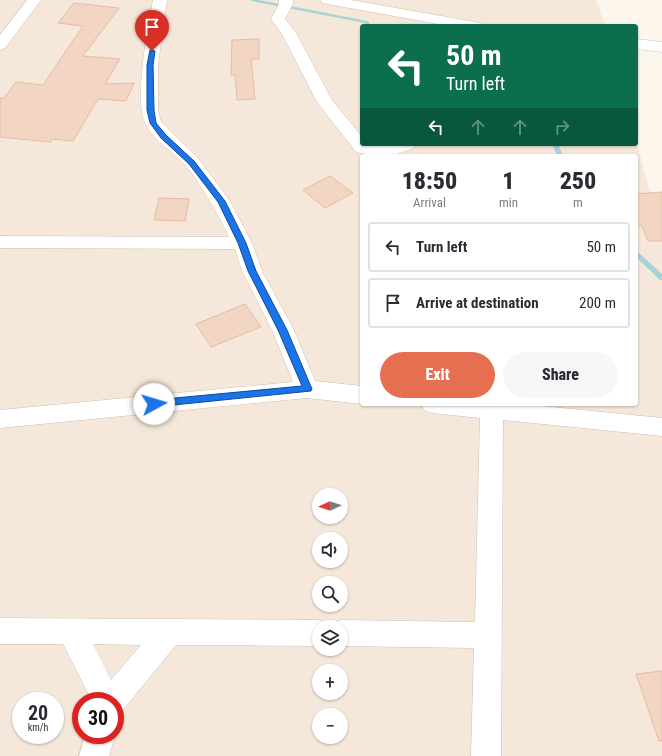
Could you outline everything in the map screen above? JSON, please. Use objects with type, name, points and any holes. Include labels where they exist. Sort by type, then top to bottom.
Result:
[{"type":"street","points":[[0,45],[34,0]]},
{"type":"street","points":[[160,0],[150,65],[150,110],[153,123],[164,136],[192,162],[221,201],[242,243],[252,271],[283,330],[307,389]]},
{"type":"street","points":[[327,0],[464,24]]},
{"type":"street","points":[[284,6],[278,19],[289,33],[325,102],[360,146]]},
{"type":"street","points":[[638,44],[662,47]]},
{"type":"street","points":[[360,146],[362,148],[370,150],[397,149],[404,146]]},
{"type":"street","points":[[0,242],[242,243]]},
{"type":"street","points":[[0,419],[307,389],[360,395]]},
{"type":"street","points":[[449,406],[662,427]]},
{"type":"street","points":[[486,756],[492,411]]},
{"type":"street","points":[[0,631],[312,633]]},
{"type":"street","points":[[71,631],[102,692]]},
{"type":"street","points":[[119,692],[170,631]]},
{"type":"street","points":[[348,633],[487,634]]},
{"type":"street","points":[[94,756],[97,744]]},
{"type":"shaded area","points":[[0,0],[596,0],[604,24],[360,24],[360,146],[638,146],[662,238],[662,756],[0,756]]},
{"type":"building","points":[[74,3],[119,8],[83,56],[120,59],[105,84],[134,83],[126,101],[98,99],[73,141],[52,139],[51,142],[0,137],[0,98],[4,98],[16,82],[43,85],[83,26],[58,23]]},
{"type":"building","points":[[259,39],[259,59],[251,59],[255,99],[237,100],[235,75],[231,75],[232,40]]},
{"type":"building","points":[[330,176],[353,193],[325,208],[303,190]]},
{"type":"building","points":[[662,192],[662,241],[648,241],[642,226],[638,226],[638,194]]},
{"type":"building","points":[[159,198],[189,199],[185,221],[154,220]]},
{"type":"building","points":[[245,304],[261,327],[211,347],[196,324]]},
{"type":"building","points":[[662,671],[662,741],[659,741],[636,674]]},
{"type":"waterway","points":[[252,0],[367,22],[368,24]]},
{"type":"waterway","points":[[556,146],[559,154]]},
{"type":"waterway","points":[[638,255],[662,278]]},
{"type":"route","points":[[152,51],[150,65],[150,110],[153,123],[164,136],[192,162],[221,201],[242,243],[252,271],[283,330],[307,389],[154,404]]}]
